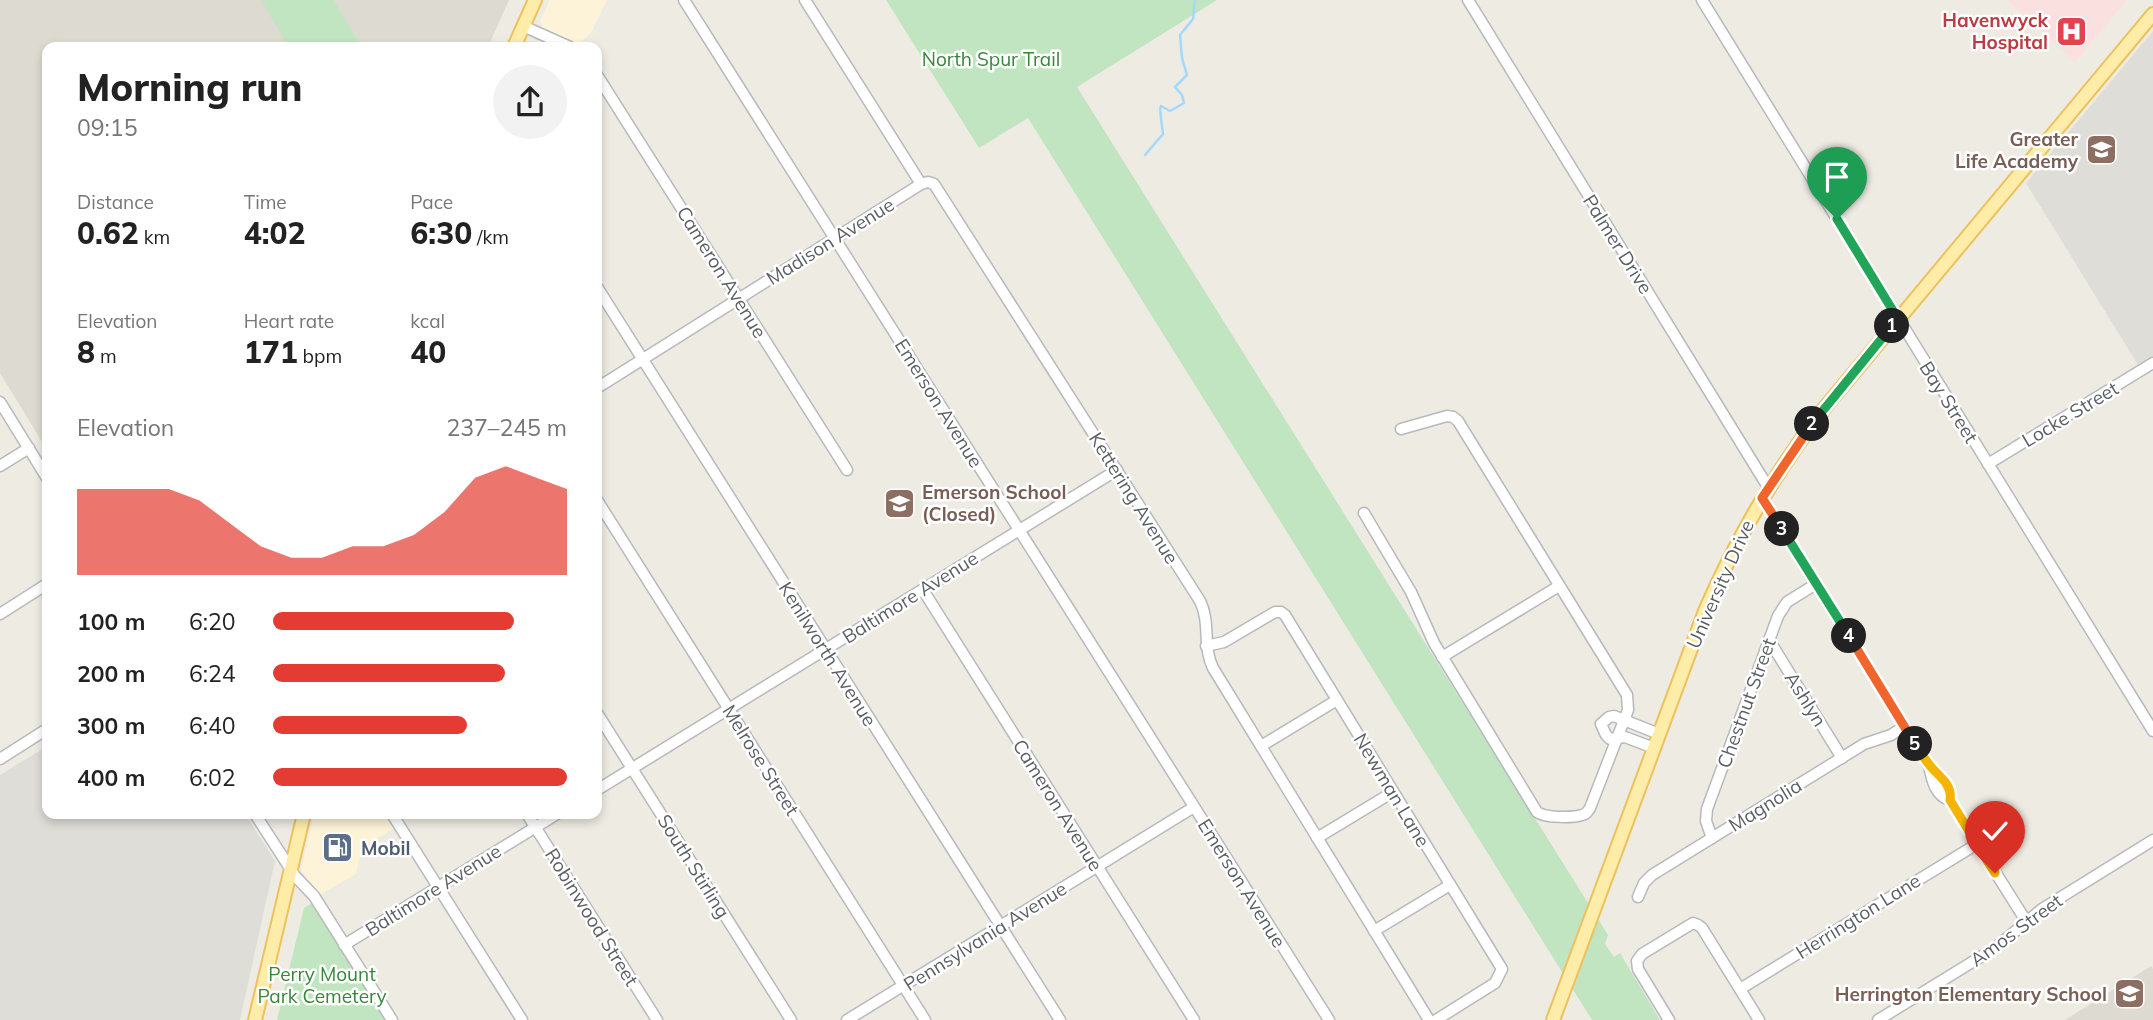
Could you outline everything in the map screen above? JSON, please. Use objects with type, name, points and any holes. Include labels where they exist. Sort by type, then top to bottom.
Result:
[{"type":"main road","points":[[516,42],[535,0]]},
{"type":"main road","name":"University Drive","points":[[1553,1020],[1713,593],[1765,493],[1813,422],[2153,14]]},
{"type":"main road","points":[[255,1020],[302,819]]},
{"type":"street","name":"Emerson Avenue","points":[[684,0],[1329,1020]]},
{"type":"street","name":"Kettering Avenue","points":[[805,0],[921,184],[930,183],[937,188],[1202,606],[1206,620],[1206,646],[1213,668],[1429,1020]]},
{"type":"street","name":"Palmer Drive","points":[[1468,0],[1765,493],[1816,584],[1929,766],[1935,787],[1942,797],[1950,800],[2026,921]]},
{"type":"street","name":"Bay Street","points":[[1702,0],[2153,731]]},
{"type":"street","points":[[523,26],[559,42]]},
{"type":"street","name":"Cameron Avenue","points":[[602,83],[847,470]]},
{"type":"street","name":"Madison Avenue","points":[[602,385],[921,184]]},
{"type":"street","name":"Kenilworth Avenue","points":[[602,295],[1060,1020]]},
{"type":"street","name":"Locke Street","points":[[1988,464],[2153,363]]},
{"type":"street","points":[[0,402],[42,470]]},
{"type":"street","points":[[1364,513],[1410,592],[1442,657],[1535,810],[1542,816],[1581,816],[1587,812],[1628,708],[1626,695],[1458,421],[1447,416],[1401,429]]},
{"type":"street","points":[[0,466],[29,448]]},
{"type":"street","name":"Baltimore Avenue","points":[[602,787],[1117,470]]},
{"type":"street","name":"Melrose Street","points":[[602,508],[925,1020]]},
{"type":"street","name":"Chestnut Street","points":[[1712,838],[1706,825],[1706,813],[1769,639],[1783,607],[1816,584]]},
{"type":"street","points":[[1442,657],[1559,586]]},
{"type":"street","points":[[0,614],[42,587]]},
{"type":"street","name":"Cameron Avenue","points":[[922,590],[1194,1020]]},
{"type":"street","name":"Newman Lane","points":[[1206,646],[1224,642],[1273,612],[1285,615],[1502,970],[1495,984],[1436,1020]]},
{"type":"street","name":"Ashlyn","points":[[1769,639],[1842,758]]},
{"type":"street","points":[[1261,746],[1337,700]]},
{"type":"street","points":[[1654,748],[1625,737],[1607,737],[1601,723],[1611,716],[1659,734]]},
{"type":"street","name":"South Stirling","points":[[602,721],[791,1020]]},
{"type":"street","name":"Magnolia","points":[[1637,897],[1649,877],[1867,743],[1888,736],[1905,726]]},
{"type":"street","points":[[0,759],[42,732]]},
{"type":"street","points":[[1317,838],[1393,792]]},
{"type":"street","name":"Pennsylvania Avenue","points":[[848,1020],[1194,807]]},
{"type":"street","points":[[258,819],[290,870],[314,896],[392,1020]]},
{"type":"street","points":[[395,819],[522,1020]]},
{"type":"street","name":"Robinwood Street","points":[[530,819],[657,1020]]},
{"type":"street","name":"Baltimore Avenue","points":[[344,944],[549,819]]},
{"type":"street","name":"Amos Street","points":[[1878,1020],[1994,948],[2042,909],[2153,841]]},
{"type":"street","name":"Herrington Lane","points":[[1740,989],[1977,844]]},
{"type":"street","points":[[1374,931],[1450,885]]},
{"type":"street","points":[[1669,1020],[1638,969],[1637,961],[1642,954],[1689,924],[1701,927],[1759,1020]]},
{"type":"shaded area","points":[[0,0],[509,0],[490,42],[42,42],[42,442],[0,373]]},
{"type":"shaded area","points":[[550,0],[607,0],[591,33],[581,42],[572,42],[542,28],[540,21]]},
{"type":"shaded area","name":"Havenwyck Hospital","points":[[2007,0],[2127,0],[2075,62]]},
{"type":"shaded area","points":[[2153,31],[2153,356],[2138,365],[2026,183]]},
{"type":"shaded area","points":[[42,749],[42,819],[248,819],[275,861],[240,1020],[0,1020],[0,775]]},
{"type":"shaded area","points":[[313,819],[401,819],[403,823],[362,848],[356,874],[318,896],[301,870]]},
{"type":"shaded area","name":"Herrington Elementary School","points":[[2151,966],[2153,1020],[2065,1020]]},
{"type":"green space","points":[[333,0],[359,42],[286,42],[262,2]]},
{"type":"green space","name":"North Spur Trail","points":[[886,0],[1217,0],[1077,87],[1608,935],[1605,944],[1614,957],[1620,953],[1660,1020],[1592,1020],[1028,118],[979,148]]},
{"type":"green space","name":"Perry Mount Park Cemetery","points":[[312,903],[386,1020],[277,1020],[304,908]]},
{"type":"waterway","points":[[1145,155],[1163,134],[1161,106],[1170,111],[1184,103],[1182,95],[1175,87],[1187,75],[1180,35],[1193,19],[1195,0]]},
{"type":"place","name":"Havenwyck Hospital","points":[[2071,31]]},
{"type":"place","name":"Greater Life Academy","points":[[2101,150]]},
{"type":"place","name":"Emerson School (Closed)","points":[[899,503]]},
{"type":"place","name":"Mobil","points":[[338,848]]},
{"type":"place","name":"Herrington Elementary School","points":[[2130,994]]},
{"type":"route","points":[[1837,219],[1898,319],[1813,422],[1762,498],[1929,766],[1948,786],[1950,800],[1995,873]]}]
